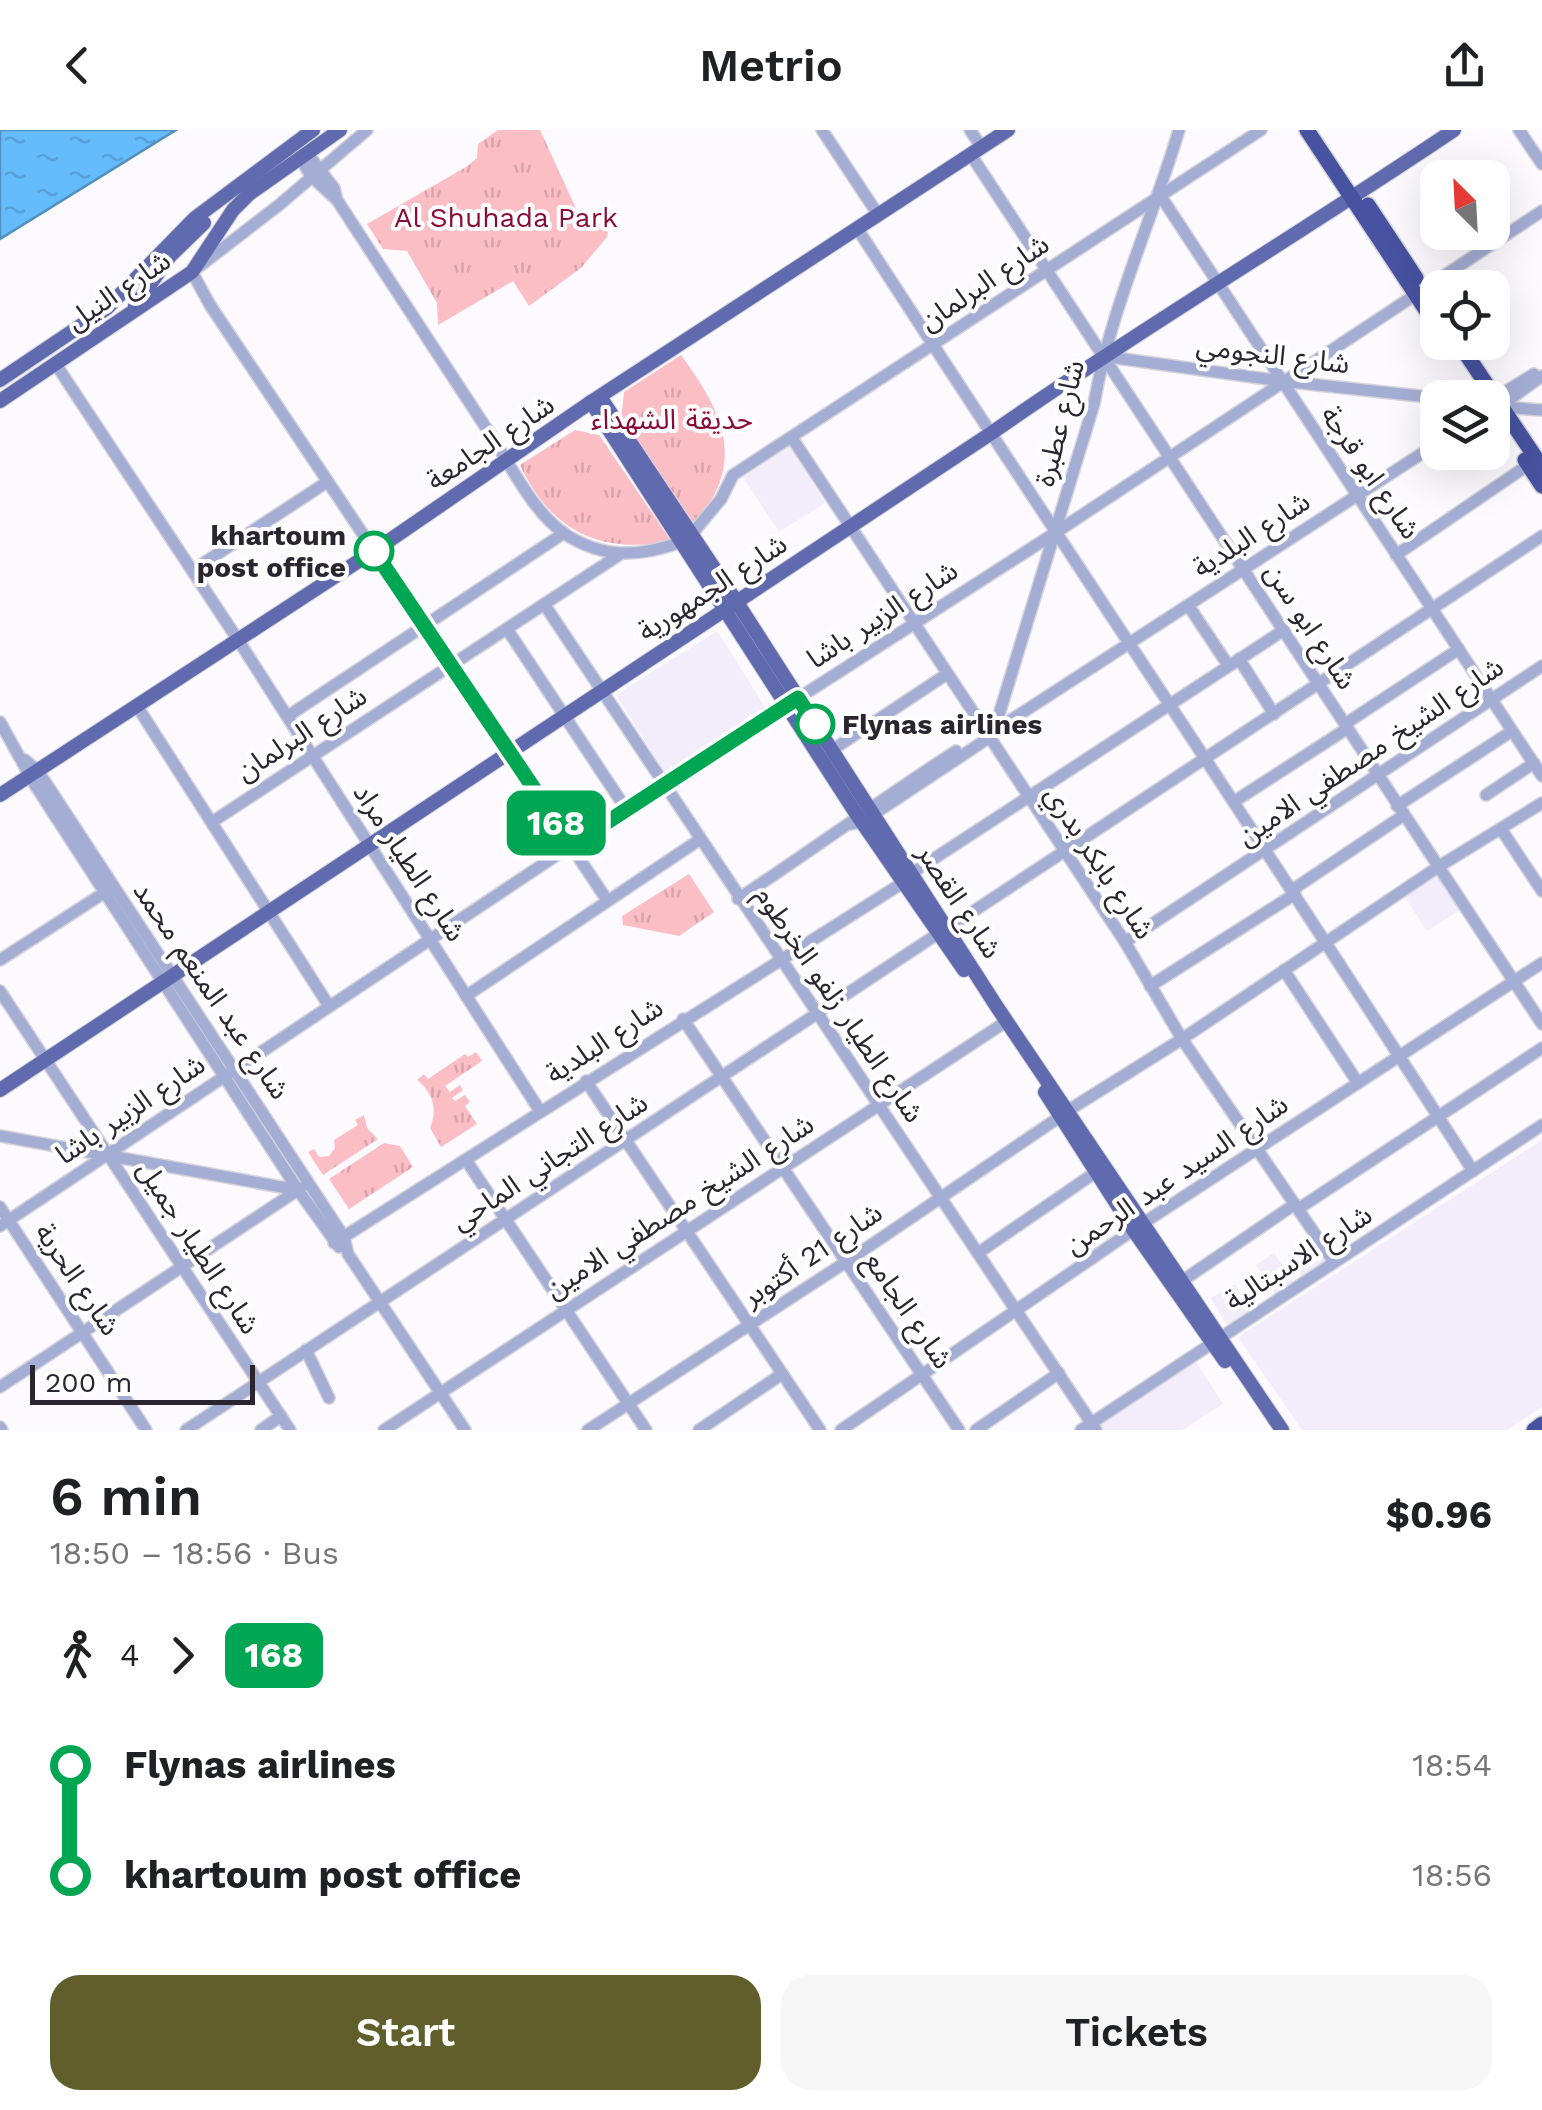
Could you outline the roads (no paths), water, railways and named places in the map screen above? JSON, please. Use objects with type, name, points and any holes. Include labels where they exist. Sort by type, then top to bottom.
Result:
[{"type":"highway","points":[[1307,130],[1420,293]]},
{"type":"highway","points":[[1319,130],[1356,196]]},
{"type":"highway","points":[[1510,430],[1535,466],[1542,486]]},
{"type":"highway","points":[[1534,1430],[1542,1424]]},
{"type":"main road","name":"شارع النيل","points":[[0,401],[192,272],[240,202],[299,149],[312,130]]},
{"type":"main road","name":"شارع النيل","points":[[0,380],[106,308],[175,236],[232,189],[340,130]]},
{"type":"main road","name":"شارع الجامعة","points":[[0,796],[1008,130]]},
{"type":"main road","name":"شارع الجمهورية","points":[[0,1090],[1102,356],[1454,130]]},
{"type":"main road","points":[[128,315],[170,256],[232,200],[232,189]]},
{"type":"main road","name":"شارع القصر","points":[[595,400],[862,816],[997,1007],[1138,1227],[1282,1430]]},
{"type":"main road","name":"شارع القصر","points":[[792,702],[832,750],[862,816]]},
{"type":"main road","name":"شارع القصر","points":[[944,931],[1001,1025],[1065,1113],[1096,1172],[1182,1282],[1272,1430]]},
{"type":"street","points":[[367,130],[192,272],[327,482],[607,900]]},
{"type":"street","points":[[822,130],[877,214]]},
{"type":"street","name":"شارع ابو سن","points":[[970,130],[976,151],[1102,356],[1542,1024]]},
{"type":"street","name":"شارع عطبرة","points":[[990,733],[1056,532],[1094,404],[1102,356],[1179,130]]},
{"type":"street","name":"شارع البرلمان","points":[[686,539],[722,499],[733,475],[1261,130]]},
{"type":"street","points":[[1519,130],[1542,164]]},
{"type":"street","points":[[299,149],[337,200],[542,512],[564,533],[618,555],[654,551],[686,539]]},
{"type":"street","name":"شارع ابو قرجة","points":[[1160,195],[1542,776]]},
{"type":"street","name":"شارع الزبير باشا","points":[[1454,270],[1542,211]]},
{"type":"street","points":[[857,228],[1236,801],[1472,1171]]},
{"type":"street","name":"شارع الزبير باشا","points":[[5,1224],[626,809],[1420,293]]},
{"type":"street","name":"شارع النجومي","points":[[1102,356],[1420,396]]},
{"type":"street","name":"شارع الطيار مراد","points":[[55,363],[288,716],[540,1111]]},
{"type":"street","points":[[1510,394],[1542,373]]},
{"type":"street","points":[[1510,407],[1542,410]]},
{"type":"street","name":"شارع بابكر بدري","points":[[792,438],[990,733],[1125,942],[1182,1039],[1334,1262]]},
{"type":"street","name":"شارع البلدية","points":[[738,899],[1420,453]]},
{"type":"street","points":[[1396,554],[1535,466]]},
{"type":"street","points":[[192,570],[327,482]]},
{"type":"street","points":[[288,716],[564,533]]},
{"type":"street","name":"شارع التجاني الماحي","points":[[186,1430],[1542,536]]},
{"type":"street","name":"شارع البرلمان","points":[[212,822],[618,555]]},
{"type":"street","name":"شارع الطيار زلفو الخرطوم","points":[[544,604],[1059,1373],[1090,1428]]},
{"type":"street","points":[[1188,605],[1274,714]]},
{"type":"street","points":[[506,629],[626,809]]},
{"type":"street","name":"شارع البلدية","points":[[339,1240],[908,877],[1284,630]]},
{"type":"street","points":[[1236,801],[1458,649]]},
{"type":"street","name":"شارع الشيخ مصطفي الامين","points":[[1125,942],[1542,666]]},
{"type":"street","points":[[832,750],[947,674]]},
{"type":"street","points":[[138,706],[329,1006]]},
{"type":"street","name":"شارع عبد المنعم محمد","points":[[0,722],[465,1430]]},
{"type":"street","points":[[1150,986],[1294,892],[1512,731]]},
{"type":"street","points":[[1486,795],[1534,763]]},
{"type":"street","name":"شارع 21 أكتوبر","points":[[588,1430],[1542,803]]},
{"type":"street","points":[[1501,829],[1542,891]]},
{"type":"street","points":[[466,996],[699,840]]},
{"type":"street","points":[[0,960],[109,889]]},
{"type":"street","name":"شارع السيد عبد الرحمن","points":[[841,1430],[1138,1227],[1542,963]]},
{"type":"street","points":[[1284,970],[1358,1083]]},
{"type":"street","name":"شارع الطيار جميل","points":[[0,991],[290,1430]]},
{"type":"street","name":"شارع الجامع","points":[[684,1019],[959,1430]]},
{"type":"street","name":"شارع الشيخ مصطفي الامين","points":[[384,1430],[1001,1025]]},
{"type":"street","points":[[1182,1282],[1542,1048]]},
{"type":"street","points":[[586,1082],[820,1430]]},
{"type":"street","name":"شارع الاسبتالية","points":[[1090,1428],[1542,1125]]},
{"type":"street","points":[[0,1136],[303,1187]]},
{"type":"street","points":[[466,1160],[646,1430]]},
{"type":"street","points":[[978,1253],[1096,1172]]},
{"type":"street","points":[[0,1387],[303,1187]]},
{"type":"street","name":"شارع الحرية","points":[[0,1207],[5,1224],[84,1331],[146,1430]]},
{"type":"street","points":[[306,1350],[329,1398]]},
{"type":"street","points":[[976,1430],[1059,1373]]},
{"type":"street","points":[[699,1430],[782,1374]]},
{"type":"street","points":[[261,1430],[281,1416]]},
{"type":"water","points":[[0,130],[176,130],[0,239]]},
{"type":"place","name":"khartoum post office","points":[[374,551]]},
{"type":"place","name":"Flynas airlines","points":[[815,724]]},
{"type":"park label","name":"Al Shuhada Park","points":[[506,217]]},
{"type":"park label","name":"حديقة الشهداء","points":[[672,419]]}]
